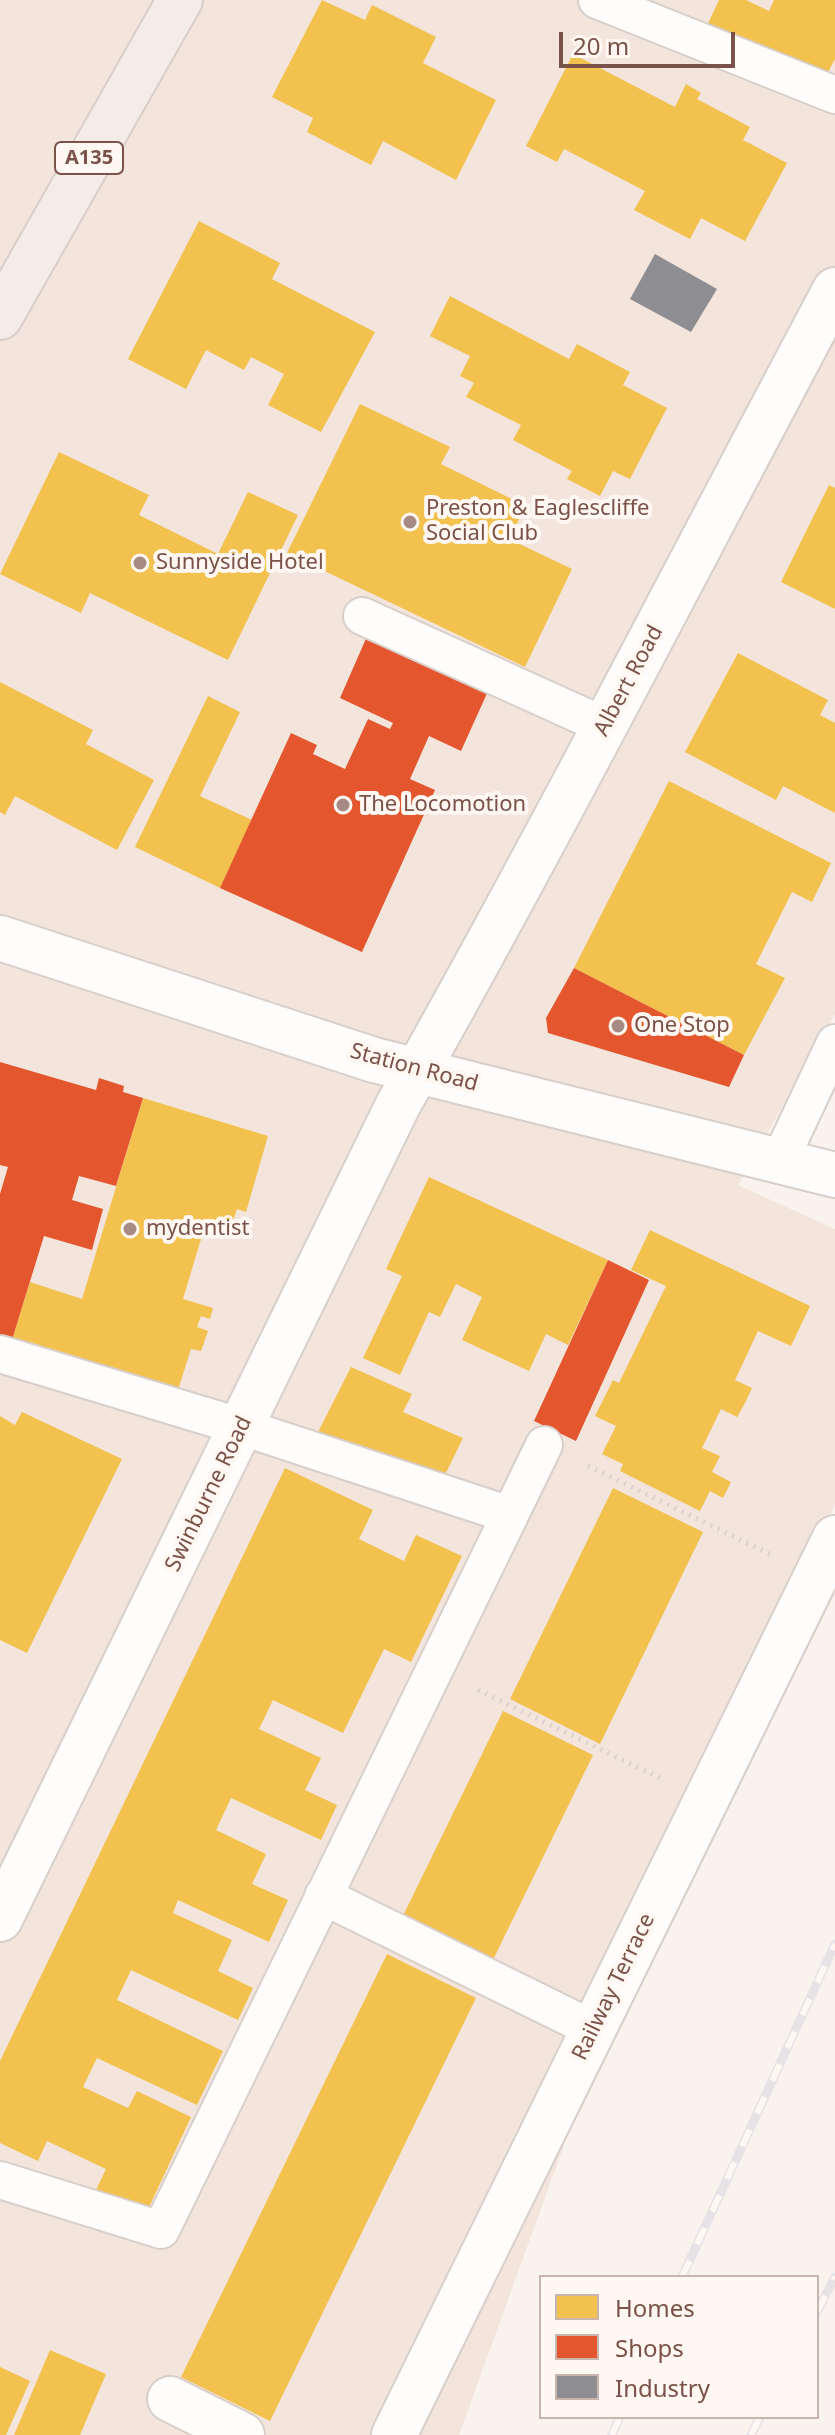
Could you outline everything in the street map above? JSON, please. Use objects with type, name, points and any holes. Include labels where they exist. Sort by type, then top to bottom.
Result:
[{"type":"main road","name":"A135","points":[[0,317],[180,0]]},
{"type":"street","name":"Albert Road","points":[[418,1070],[605,726],[835,290]]},
{"type":"street","name":"Station Road","points":[[0,938],[374,1060],[835,1175]]},
{"type":"street","name":"Swinburne Road","points":[[0,1919],[398,1105],[418,1070]]},
{"type":"street","name":"Railway Terrace","points":[[394,2435],[826,1557]]},
{"type":"street","points":[[170,2399],[242,2435]]},
{"type":"lane","points":[[597,0],[666,13],[835,95]]},
{"type":"lane","points":[[362,616],[605,726]]},
{"type":"lane","points":[[779,1162],[835,1043]]},
{"type":"lane","points":[[0,1354],[242,1427],[510,1515]]},
{"type":"lane","points":[[0,2180],[161,2230],[544,1445]]},
{"type":"lane","points":[[323,1896],[593,2029]]},
{"type":"path","points":[[544,1445],[826,1557]]},
{"type":"path","points":[[433,1669],[706,1800]]},
{"type":"shaded area","points":[[0,0],[835,0],[835,1014],[738,1185],[835,1229],[835,1505],[673,1844],[459,2435],[0,2435]]},
{"type":"building: Homes","points":[[322,0],[365,20],[372,5],[436,37],[423,63],[496,100],[456,180],[383,141],[371,165],[307,132],[313,118],[272,97]]},
{"type":"building: Homes","points":[[719,0],[746,0],[769,11],[774,0],[835,0],[835,59],[823,82],[704,32]]},
{"type":"building: Homes","points":[[573,54],[675,107],[686,84],[701,93],[697,99],[750,127],[743,140],[787,163],[745,241],[701,218],[690,239],[634,210],[645,191],[564,149],[557,162],[526,146]]},
{"type":"building: Homes","points":[[199,221],[280,263],[272,279],[375,332],[321,432],[268,405],[284,374],[251,357],[244,370],[206,350],[186,389],[128,359]]},
{"type":"building: Homes","points":[[450,296],[569,359],[577,344],[630,372],[623,385],[667,408],[630,479],[613,471],[600,496],[567,479],[572,471],[513,440],[521,425],[466,397],[474,383],[460,376],[470,356],[430,336]]},
{"type":"building: Homes","name":"Preston & Eaglescliffe Social Club","points":[[360,404],[450,447],[441,464],[526,506],[509,539],[572,569],[525,667],[287,553]]},
{"type":"building: Homes","name":"Sunnyside Hotel","points":[[59,452],[149,495],[139,515],[218,554],[248,492],[298,515],[228,660],[90,593],[81,613],[0,574]]},
{"type":"building: Homes","points":[[829,485],[835,488],[835,609],[781,582]]},
{"type":"building: Homes","points":[[738,653],[828,700],[820,715],[835,723],[835,813],[783,786],[776,800],[685,752]]},
{"type":"building: Homes","points":[[0,682],[93,730],[86,744],[154,780],[117,850],[15,796],[5,815],[0,812]]},
{"type":"building: Homes","points":[[208,696],[240,712],[200,796],[252,820],[220,888],[135,847]]},
{"type":"building: Homes","points":[[669,781],[831,863],[812,902],[792,892],[756,964],[785,978],[744,1055],[574,968]]},
{"type":"building: Homes","points":[[143,1098],[268,1136],[246,1212],[237,1209],[228,1236],[204,1229],[183,1299],[213,1308],[210,1319],[201,1316],[197,1327],[208,1331],[201,1351],[191,1349],[177,1393],[11,1343],[30,1282],[82,1299]]},
{"type":"building: Homes","points":[[429,1177],[608,1260],[568,1345],[546,1334],[529,1371],[462,1340],[482,1297],[456,1284],[440,1317],[429,1312],[400,1375],[363,1358],[402,1276],[386,1269]]},
{"type":"building: Homes","points":[[650,1230],[810,1306],[791,1346],[758,1331],[735,1380],[752,1388],[745,1403],[737,1417],[721,1409],[702,1448],[720,1456],[712,1472],[731,1482],[723,1498],[710,1491],[700,1511],[620,1471],[623,1464],[602,1454],[616,1426],[595,1416],[613,1380],[619,1383],[666,1286],[631,1270]]},
{"type":"building: Homes","points":[[351,1367],[412,1394],[403,1412],[463,1438],[442,1481],[314,1440]]},
{"type":"building: Homes","points":[[22,1412],[122,1459],[27,1653],[0,1640],[0,1416],[15,1425]]},
{"type":"building: Homes","points":[[285,1468],[373,1510],[359,1539],[404,1561],[416,1535],[462,1556],[411,1662],[384,1649],[343,1733],[273,1700],[259,1729],[321,1758],[305,1790],[337,1805],[321,1840],[231,1798],[216,1830],[266,1854],[252,1884],[288,1900],[269,1942],[178,1900],[173,1913],[232,1940],[218,1971],[253,1988],[238,2020],[131,1970],[117,2000],[223,2051],[197,2105],[97,2058],[83,2087],[128,2108],[137,2091],[191,2117],[145,2216],[95,2192],[106,2169],[47,2141],[38,2161],[0,2143],[0,2061]]},
{"type":"building: Homes","points":[[613,1488],[703,1532],[600,1744],[510,1699]]},
{"type":"building: Homes","points":[[503,1711],[593,1755],[490,1966],[400,1922]]},
{"type":"building: Homes","points":[[387,1954],[476,1998],[270,2421],[181,2377]]},
{"type":"building: Homes","points":[[50,2350],[106,2374],[80,2435],[14,2435]]},
{"type":"building: Homes","points":[[0,2367],[30,2381],[6,2435],[0,2435]]},
{"type":"building: Shops","name":"The Locomotion","points":[[368,634],[489,689],[461,751],[429,736],[410,779],[435,790],[362,952],[220,888],[291,733],[317,745],[313,754],[345,769],[368,719],[390,729],[393,723],[340,698]]},
{"type":"building: Shops","name":"One Stop","points":[[574,968],[744,1055],[729,1087],[548,1033],[546,1018]]},
{"type":"building: Shops","points":[[0,1062],[96,1090],[99,1078],[124,1086],[123,1092],[143,1098],[116,1186],[79,1176],[72,1200],[103,1209],[92,1250],[44,1236],[11,1343],[0,1340],[0,1194],[8,1167],[0,1165]]},
{"type":"building: Shops","points":[[608,1260],[649,1280],[576,1441],[534,1421]]},
{"type":"building: Industry","points":[[655,254],[717,289],[691,332],[630,299]]},
{"type":"railway","points":[[683,2275],[835,1944]]},
{"type":"railway","points":[[819,2308],[835,2277]]},
{"type":"railway","points":[[612,2435],[619,2419]]},
{"type":"railway","points":[[751,2435],[759,2419]]},
{"type":"place","name":"Preston & Eaglescliffe Social Club","points":[[410,522]]},
{"type":"place","name":"Sunnyside Hotel","points":[[140,563]]},
{"type":"place","name":"The Locomotion","points":[[343,805]]},
{"type":"place","name":"One Stop","points":[[618,1026]]},
{"type":"place","name":"mydentist","points":[[130,1229]]}]
